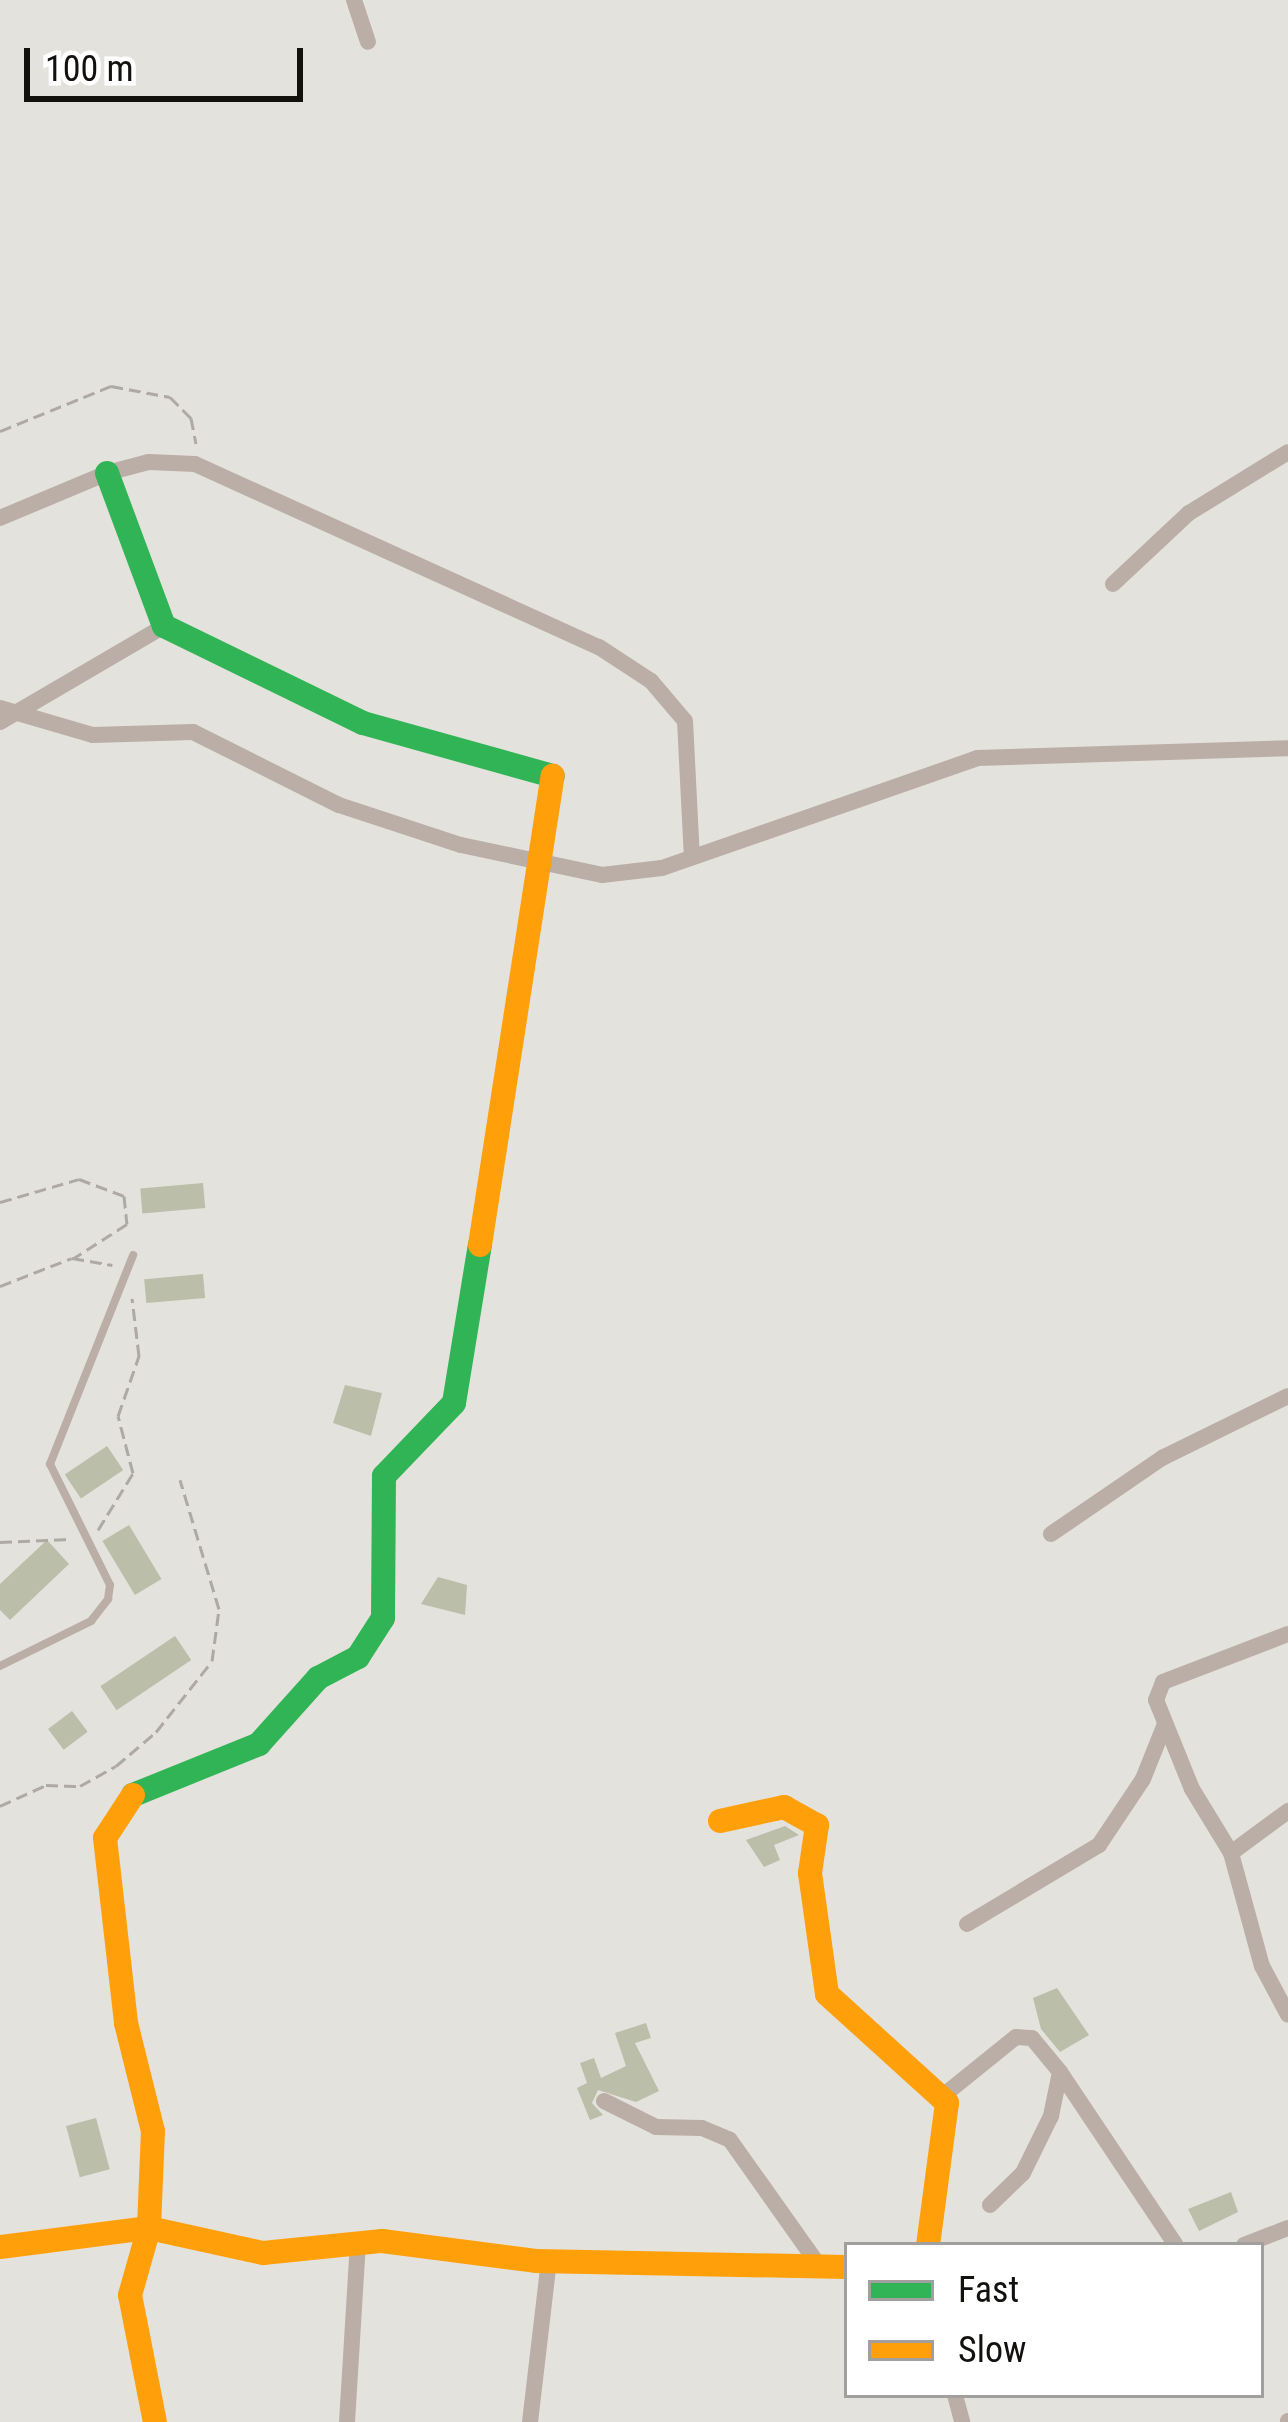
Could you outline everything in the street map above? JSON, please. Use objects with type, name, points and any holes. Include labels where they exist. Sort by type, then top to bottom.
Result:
[{"type":"street","points":[[354,0],[368,42]]},
{"type":"street","points":[[1113,584],[1189,512],[1288,452]]},
{"type":"street","points":[[0,518],[107,473],[149,462],[195,464],[481,591],[651,681],[679,709],[691,745],[692,857]]},
{"type":"street","points":[[107,473],[164,626],[405,739],[554,775],[548,864],[454,1403],[384,1476],[378,1630],[247,1753],[137,1790],[105,1838],[126,2023],[153,2131],[149,2228],[130,2295],[155,2422]]},
{"type":"street","points":[[0,722],[9,710],[164,626]]},
{"type":"street","points":[[9,710],[92,735],[193,732],[339,805],[548,864],[635,875],[977,758],[1288,748]]},
{"type":"street","points":[[1051,1534],[1162,1458],[1288,1396]]},
{"type":"street","points":[[1288,1634],[1163,1682],[1156,1700],[1232,1852],[1262,1966],[1288,2015]]},
{"type":"street","points":[[968,1924],[1099,1845],[1143,1779],[1165,1724]]},
{"type":"street","points":[[720,1821],[784,1808],[809,1814],[818,1837],[810,1873],[826,1994],[944,2096]]},
{"type":"street","points":[[1232,1852],[1288,1811]]},
{"type":"street","points":[[928,2242],[944,2096],[1016,2037],[1032,2038],[1060,2072],[1174,2242]]},
{"type":"street","points":[[990,2205],[1023,2173],[1052,2116],[1060,2072]]},
{"type":"street","points":[[604,2101],[656,2127],[702,2128],[730,2140],[817,2264]]},
{"type":"street","points":[[0,2247],[149,2228],[262,2253],[358,2242],[550,2261],[844,2267]]},
{"type":"street","points":[[1252,2242],[1288,2228]]},
{"type":"street","points":[[347,2422],[358,2242]]},
{"type":"street","points":[[530,2422],[550,2261]]},
{"type":"lane","points":[[0,1666],[102,1611],[110,1585],[50,1464],[134,1255]]},
{"type":"path","points":[[0,431],[97,387],[154,391],[191,418],[195,464]]},
{"type":"path","points":[[0,1202],[79,1179],[124,1196],[127,1224],[72,1258],[0,1286]]},
{"type":"path","points":[[1,1540],[90,1541],[133,1473],[118,1416],[139,1356],[128,1268],[72,1258]]},
{"type":"path","points":[[0,1806],[46,1786],[80,1786],[116,1766],[156,1732],[212,1661],[219,1609],[180,1480]]},
{"type":"building","points":[[203,1183],[205,1208],[142,1213],[140,1188]]},
{"type":"building","points":[[203,1274],[205,1298],[146,1303],[144,1279]]},
{"type":"building","points":[[345,1385],[382,1393],[371,1436],[333,1423]]},
{"type":"building","points":[[107,1446],[123,1470],[81,1499],[65,1475]]},
{"type":"building","points":[[129,1525],[161,1579],[135,1595],[102,1541]]},
{"type":"building","points":[[47,1540],[69,1564],[10,1620],[0,1610],[0,1584]]},
{"type":"building","points":[[438,1577],[467,1585],[465,1615],[421,1604]]},
{"type":"building","points":[[175,1636],[191,1660],[117,1710],[100,1686]]},
{"type":"building","points":[[72,1711],[88,1732],[64,1750],[48,1729]]},
{"type":"building","points":[[785,1826],[799,1835],[774,1845],[780,1860],[764,1867],[746,1840]]},
{"type":"building","points":[[1057,1988],[1089,2035],[1060,2052],[1041,2029],[1033,1998]]},
{"type":"building","points":[[646,2023],[651,2038],[635,2043],[659,2091],[636,2102],[598,2090],[592,2103],[603,2115],[590,2120],[577,2088],[587,2083],[580,2063],[594,2058],[601,2078],[626,2066],[615,2033]]},
{"type":"building","points":[[96,2118],[110,2169],[80,2177],[66,2126]]},
{"type":"building","points":[[1231,2192],[1238,2212],[1199,2231],[1188,2209]]},
{"type":"traffic: fast","points":[[107,473],[164,626],[363,723],[553,776]]},
{"type":"traffic: fast","points":[[133,1795],[259,1744],[318,1678],[358,1657],[383,1618],[384,1476],[454,1403],[480,1245]]},
{"type":"traffic: slow","points":[[480,1245],[553,776]]},
{"type":"traffic: slow","points":[[133,1795],[105,1838],[126,2023],[153,2131],[149,2228],[130,2295],[155,2422]]},
{"type":"traffic: slow","points":[[720,1821],[784,1807],[817,1825],[810,1873],[827,1994],[947,2103],[928,2242]]},
{"type":"traffic: slow","points":[[0,2247],[149,2228],[263,2253],[382,2241],[536,2261],[844,2267]]}]
